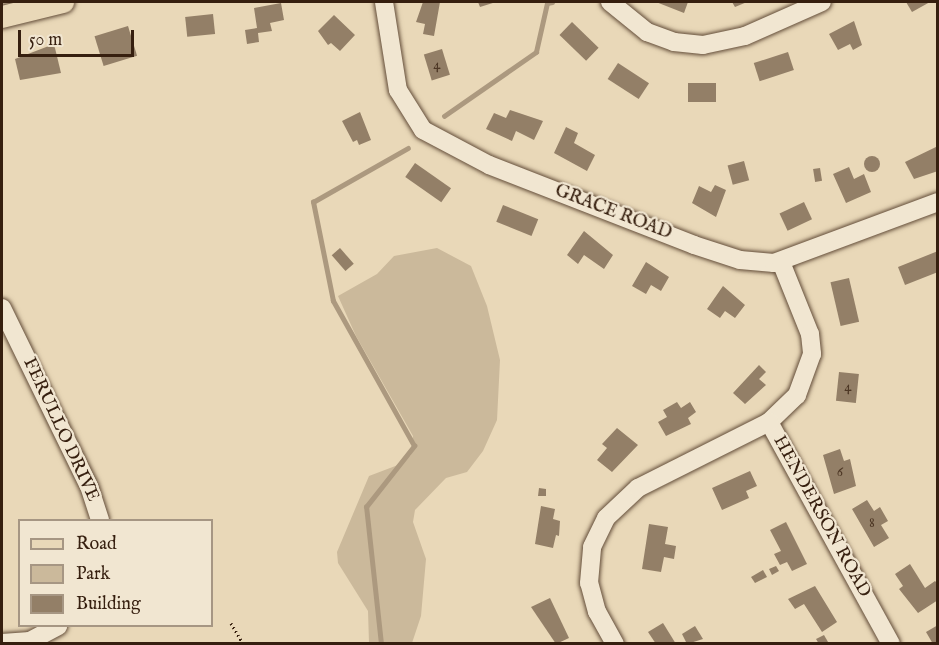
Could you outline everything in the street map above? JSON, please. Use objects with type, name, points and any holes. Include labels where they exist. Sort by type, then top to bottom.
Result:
[{"type":"main road","points":[[2,17],[63,2]]},
{"type":"street","name":"GRACE ROAD","points":[[384,2],[400,96],[412,118],[439,141],[489,165],[730,258],[781,262],[938,202]]},
{"type":"street","points":[[610,2],[647,32],[674,42],[703,45],[745,36],[822,2]]},
{"type":"street","name":"HENDERSON ROAD","points":[[781,262],[810,334],[812,354],[797,395],[769,422],[891,644]]},
{"type":"street","name":"FERULLO DRIVE","points":[[2,308],[84,477],[100,519]]},
{"type":"street","points":[[615,644],[597,612],[590,583],[592,547],[606,518],[638,488],[769,422]]},
{"type":"street","points":[[2,643],[30,641],[56,627]]},
{"type":"path","points":[[231,623],[243,644]]},
{"type":"green space","points":[[437,248],[471,266],[487,306],[500,360],[497,420],[483,451],[467,472],[446,478],[415,510],[413,522],[426,559],[421,616],[412,643],[369,643],[368,611],[338,563],[337,552],[369,476],[398,465],[411,455],[413,436],[356,336],[338,296],[377,274],[394,256]]},
{"type":"building","points":[[423,2],[440,2],[434,36],[423,34],[425,24],[416,22]]},
{"type":"building","points":[[478,2],[496,2],[480,7]]},
{"type":"building","points":[[656,2],[688,2],[684,13]]},
{"type":"building","points":[[732,2],[747,2],[735,7]]},
{"type":"building","points":[[906,2],[930,2],[912,12]]},
{"type":"building","points":[[281,3],[284,20],[270,23],[272,31],[258,33],[259,42],[247,44],[245,30],[257,28],[254,8]]},
{"type":"building","points":[[213,14],[215,34],[187,37],[185,17]]},
{"type":"building","points":[[334,15],[355,35],[340,51],[331,43],[328,45],[318,31]]},
{"type":"building","points":[[854,21],[862,45],[853,50],[850,44],[838,50],[829,34]]},
{"type":"building","points":[[572,22],[599,48],[586,61],[559,35]]},
{"type":"building","points":[[128,26],[137,56],[104,66],[95,36]]},
{"type":"building","points":[[54,44],[61,73],[20,80],[15,59]]},
{"type":"building","points":[[442,49],[450,75],[432,80],[424,55]]},
{"type":"building","points":[[788,52],[794,70],[760,81],[754,63]]},
{"type":"building","points":[[618,63],[649,83],[639,99],[608,79]]},
{"type":"building","points":[[688,83],[716,83],[716,102],[688,102]]},
{"type":"building","points":[[510,110],[543,121],[534,140],[516,131],[512,141],[486,129],[494,113],[506,118]]},
{"type":"building","points":[[360,112],[371,140],[359,145],[357,140],[353,142],[342,121]]},
{"type":"building","points":[[566,127],[578,133],[574,143],[595,155],[587,171],[554,153]]},
{"type":"building","points":[[938,146],[938,171],[914,179],[905,162]]},
{"type":"building","points":[[872,156],[880,164],[872,172],[864,164]]},
{"type":"building","points":[[744,161],[749,180],[733,185],[728,165]]},
{"type":"building","points":[[415,163],[451,188],[441,202],[405,177]]},
{"type":"building","points":[[849,167],[854,179],[864,174],[871,192],[846,203],[833,174]]},
{"type":"building","points":[[820,168],[822,181],[815,182],[813,169]]},
{"type":"building","points":[[715,185],[726,190],[716,217],[692,203],[699,186],[711,192]]},
{"type":"building","points":[[804,202],[812,219],[788,231],[780,213]]},
{"type":"building","points":[[503,205],[538,219],[531,236],[496,222]]},
{"type":"building","points":[[584,231],[613,255],[604,269],[584,255],[578,264],[567,255]]},
{"type":"building","points":[[340,248],[354,264],[345,271],[332,255]]},
{"type":"building","points":[[938,251],[938,272],[905,285],[898,267]]},
{"type":"building","points":[[646,262],[669,277],[661,291],[651,285],[646,294],[632,286]]},
{"type":"building","points":[[849,278],[859,322],[841,326],[830,282]]},
{"type":"building","points":[[723,286],[745,305],[735,318],[725,311],[720,318],[707,309]]},
{"type":"building","points":[[759,365],[766,372],[759,379],[766,385],[745,404],[733,393]]},
{"type":"building","points":[[839,372],[859,374],[856,403],[836,401]]},
{"type":"building","points":[[677,402],[681,408],[690,402],[696,412],[688,418],[691,424],[666,436],[658,422],[667,417],[663,410]]},
{"type":"building","points":[[617,428],[638,445],[612,472],[597,460],[607,448],[602,444]]},
{"type":"building","points":[[840,449],[844,461],[850,459],[856,486],[834,494],[823,455]]},
{"type":"building","points":[[750,471],[757,486],[746,491],[749,498],[722,510],[712,488]]},
{"type":"building","points":[[539,488],[546,489],[546,496],[538,496]]},
{"type":"building","points":[[867,500],[874,511],[880,507],[888,521],[881,525],[889,538],[874,547],[852,509]]},
{"type":"building","points":[[541,506],[555,509],[553,519],[560,521],[559,536],[556,535],[553,548],[535,544]]},
{"type":"building","points":[[786,522],[807,564],[792,571],[787,562],[780,565],[774,554],[781,551],[770,530]]},
{"type":"building","points":[[649,524],[668,527],[665,544],[676,546],[674,559],[664,557],[661,572],[642,569]]},
{"type":"building","points":[[910,564],[925,588],[935,581],[938,584],[938,600],[918,613],[899,589],[903,586],[895,574]]},
{"type":"building","points":[[776,566],[779,571],[772,575],[769,569]]},
{"type":"building","points":[[763,570],[767,577],[755,583],[751,577]]},
{"type":"building","points":[[815,586],[837,622],[822,632],[804,604],[795,609],[788,599]]},
{"type":"building","points":[[550,598],[569,638],[556,644],[531,607]]},
{"type":"building","points":[[663,623],[676,644],[656,644],[648,632]]},
{"type":"building","points":[[938,625],[938,644],[933,644],[926,632]]},
{"type":"building","points":[[695,626],[703,639],[687,644],[682,634]]},
{"type":"building","points":[[824,635],[828,642],[819,644],[816,639]]},
{"type":"waterway","points":[[444,116],[536,52],[547,3],[552,2]]},
{"type":"waterway","points":[[381,644],[366,507],[414,446],[333,301],[313,202],[408,148]]}]
